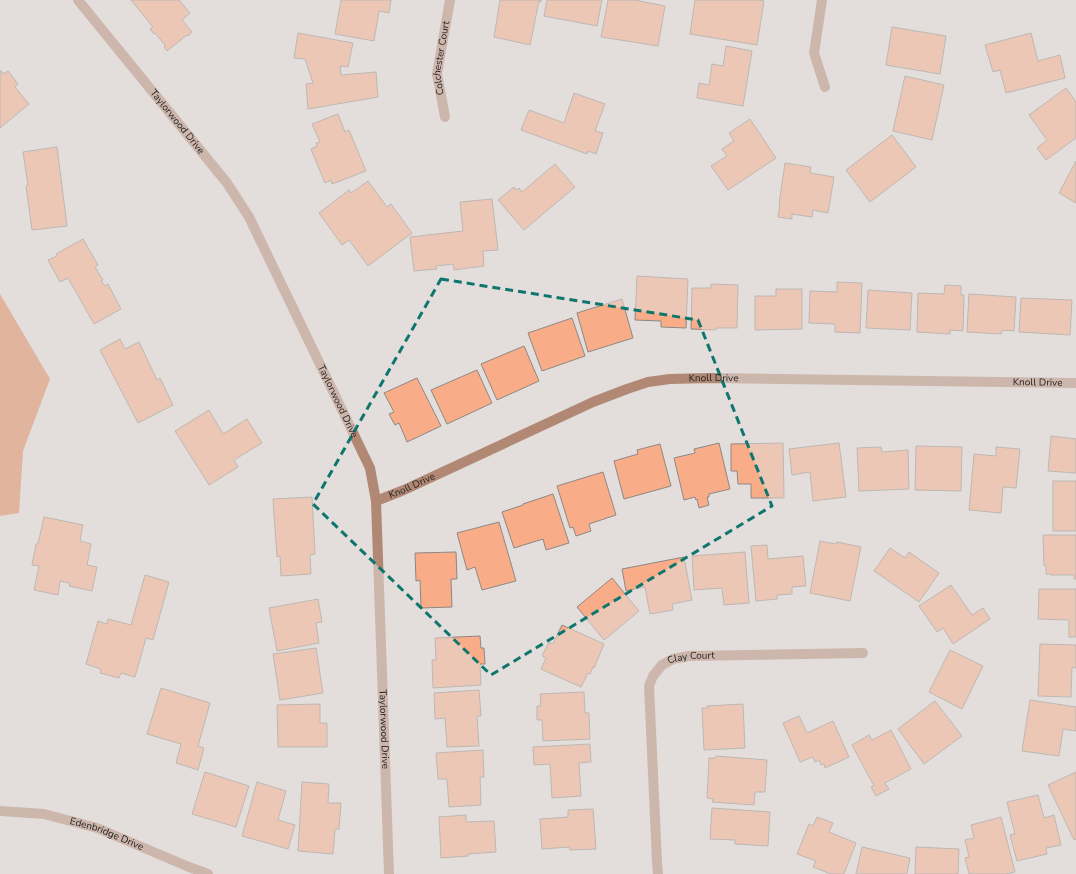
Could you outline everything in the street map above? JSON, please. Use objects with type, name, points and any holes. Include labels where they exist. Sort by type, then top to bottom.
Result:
[{"type":"street","name":"Taylorwood Drive","points":[[78,0],[227,183],[249,216],[370,468],[376,501],[389,874]]},
{"type":"street","name":"Colchester Court","points":[[445,117],[437,74],[450,0]]},
{"type":"street","points":[[822,0],[814,53],[825,87]]},
{"type":"street","name":"Knoll Drive","points":[[376,501],[404,490],[593,402],[627,389],[670,378],[1076,383]]},
{"type":"street","name":"Clay Court","points":[[658,874],[650,686],[653,676],[662,665],[673,659],[688,656],[863,653]]},
{"type":"street","name":"Edenbridge Drive","points":[[0,811],[44,814],[97,828],[188,871],[208,874]]},
{"type":"highlighted area","points":[[441,279],[698,320],[772,506],[491,675],[313,504]]},
{"type":"shaded area","points":[[0,294],[50,379],[23,451],[19,513],[0,516]]},
{"type":"building","points":[[131,0],[179,0],[190,13],[182,20],[192,32],[167,51],[164,47],[165,45],[150,29],[153,27]]},
{"type":"building","points":[[341,0],[391,0],[389,13],[379,11],[374,41],[335,34]]},
{"type":"building","points":[[500,0],[541,0],[541,2],[539,1],[530,45],[494,37]]},
{"type":"building","points":[[547,0],[602,0],[597,26],[544,16]]},
{"type":"building","points":[[608,0],[635,0],[665,6],[658,46],[601,37]]},
{"type":"building","points":[[695,0],[764,1],[757,45],[690,34]]},
{"type":"building","points":[[892,27],[946,36],[940,74],[886,65]]},
{"type":"building","points":[[298,33],[353,43],[348,67],[340,66],[341,75],[376,72],[378,97],[308,109],[306,84],[313,83],[305,59],[294,58]]},
{"type":"building","points":[[1031,33],[1038,61],[1060,55],[1065,78],[1006,93],[1000,70],[993,72],[985,45]]},
{"type":"building","points":[[726,46],[752,51],[743,106],[697,98],[699,83],[709,85],[712,64],[723,66]]},
{"type":"building","points":[[0,70],[3,74],[8,71],[18,84],[15,87],[29,104],[0,128]]},
{"type":"building","points":[[905,76],[944,85],[932,140],[893,131]]},
{"type":"building","points":[[1066,88],[1076,102],[1076,138],[1046,160],[1037,148],[1047,140],[1029,115]]},
{"type":"building","points":[[574,93],[605,104],[595,131],[603,133],[596,154],[588,151],[587,154],[521,130],[529,110],[564,123]]},
{"type":"building","points":[[338,114],[345,132],[349,130],[366,171],[332,184],[331,180],[325,183],[311,149],[317,146],[316,143],[320,142],[312,124]]},
{"type":"building","points":[[750,119],[776,158],[728,190],[711,166],[727,156],[722,149],[734,141],[729,133]]},
{"type":"building","points":[[892,135],[916,167],[870,202],[846,170]]},
{"type":"building","points":[[57,147],[67,226],[32,230],[23,152]]},
{"type":"building","points":[[1076,161],[1076,203],[1059,193]]},
{"type":"building","points":[[785,163],[811,167],[810,173],[834,177],[828,213],[813,210],[812,217],[792,214],[792,219],[778,217]]},
{"type":"building","points":[[555,164],[575,187],[524,230],[498,200],[514,187],[516,190],[519,188],[522,192]]},
{"type":"building","points":[[368,181],[387,207],[391,204],[412,233],[368,266],[349,240],[342,245],[319,213],[349,190],[351,193]]},
{"type":"building","points":[[492,199],[498,250],[483,251],[484,266],[454,270],[453,264],[436,266],[437,269],[414,271],[410,237],[463,231],[460,202]]},
{"type":"building","points":[[83,239],[98,265],[95,267],[103,280],[101,281],[105,286],[108,284],[121,309],[94,324],[68,278],[60,282],[48,260],[57,256],[56,254]]},
{"type":"building","points":[[637,276],[688,279],[686,328],[661,327],[661,321],[635,320]]},
{"type":"building","points":[[837,282],[862,283],[860,333],[835,332],[835,324],[809,323],[810,291],[837,292]]},
{"type":"building","points":[[711,284],[738,285],[737,328],[716,328],[716,330],[691,329],[692,288],[711,288]]},
{"type":"building","points":[[945,285],[961,286],[961,295],[964,295],[963,331],[950,330],[950,334],[917,332],[918,293],[944,294]]},
{"type":"building","points":[[776,289],[802,289],[802,329],[755,330],[755,296],[776,296]]},
{"type":"building","points":[[868,290],[912,293],[910,330],[866,328]]},
{"type":"building","points":[[969,294],[1016,297],[1014,331],[1002,330],[1001,334],[967,332]]},
{"type":"building","points":[[1021,298],[1072,300],[1070,335],[1019,332]]},
{"type":"building","points":[[622,299],[633,338],[588,352],[577,313]]},
{"type":"building","points":[[572,318],[585,356],[542,371],[528,333]]},
{"type":"building","points":[[120,339],[125,349],[139,342],[157,380],[160,378],[173,405],[138,423],[100,350]]},
{"type":"building","points":[[524,346],[539,381],[497,400],[481,364]]},
{"type":"building","points":[[477,370],[492,403],[447,424],[431,390]]},
{"type":"building","points":[[417,378],[441,426],[407,442],[399,423],[395,425],[389,414],[394,412],[384,393]]},
{"type":"building","points":[[209,410],[223,434],[247,419],[262,443],[234,460],[238,467],[209,485],[175,431]]},
{"type":"building","points":[[1051,436],[1076,439],[1076,473],[1048,471]]},
{"type":"building","points":[[719,443],[730,489],[709,494],[709,497],[707,497],[709,505],[699,508],[695,497],[684,500],[674,458],[695,453],[694,449]]},
{"type":"building","points":[[783,443],[784,498],[751,498],[751,484],[738,484],[737,471],[731,471],[731,444]]},
{"type":"building","points":[[839,443],[846,497],[813,501],[810,472],[792,475],[789,449]]},
{"type":"building","points":[[660,444],[671,486],[624,499],[614,461],[638,454],[637,450]]},
{"type":"building","points":[[916,446],[962,447],[961,491],[915,490]]},
{"type":"building","points":[[881,447],[882,452],[908,450],[909,489],[859,491],[857,448]]},
{"type":"building","points":[[996,447],[1020,449],[1016,488],[1003,487],[1001,513],[969,510],[974,454],[996,456]]},
{"type":"building","points":[[603,472],[616,515],[589,524],[591,531],[576,536],[573,527],[570,528],[557,486]]},
{"type":"building","points":[[1053,481],[1076,481],[1076,531],[1053,531]]},
{"type":"building","points":[[553,494],[569,543],[546,550],[543,539],[514,548],[502,512]]},
{"type":"building","points":[[312,497],[315,554],[310,555],[311,574],[281,576],[280,556],[277,557],[273,499]]},
{"type":"building","points":[[44,517],[83,525],[80,541],[91,544],[87,565],[97,567],[92,591],[69,586],[70,583],[60,581],[58,595],[34,590],[39,566],[32,565],[36,544],[38,544]]},
{"type":"building","points":[[499,522],[516,581],[482,590],[475,567],[467,570],[457,533]]},
{"type":"building","points":[[1043,535],[1076,535],[1076,579],[1074,579],[1074,575],[1046,574],[1046,565],[1044,566]]},
{"type":"building","points":[[820,541],[836,544],[837,542],[861,547],[850,601],[810,593]]},
{"type":"building","points":[[767,545],[768,559],[803,556],[806,586],[792,587],[792,594],[777,595],[777,599],[756,601],[751,546]]},
{"type":"building","points":[[890,548],[905,558],[909,552],[939,573],[919,602],[874,571]]},
{"type":"building","points":[[456,552],[457,579],[451,579],[452,607],[421,608],[420,580],[416,581],[415,553]]},
{"type":"building","points":[[745,552],[749,603],[724,605],[722,588],[694,590],[692,556]]},
{"type":"building","points":[[684,557],[692,600],[672,604],[673,610],[650,614],[645,587],[626,591],[622,569]]},
{"type":"building","points":[[145,575],[169,582],[153,640],[146,638],[135,677],[121,673],[119,678],[100,673],[101,669],[86,664],[98,621],[107,624],[108,619],[131,625]]},
{"type":"building","points":[[612,578],[639,611],[604,640],[577,607]]},
{"type":"building","points":[[951,585],[972,615],[983,608],[990,619],[953,644],[943,628],[937,632],[919,606]]},
{"type":"building","points":[[1039,589],[1076,589],[1076,637],[1069,637],[1069,620],[1038,619]]},
{"type":"building","points":[[318,599],[322,622],[316,623],[319,643],[277,651],[269,608]]},
{"type":"building","points":[[562,625],[604,644],[594,668],[593,667],[590,674],[588,673],[581,687],[541,669],[546,658],[542,656],[549,642],[553,644]]},
{"type":"building","points":[[480,636],[481,648],[484,648],[485,664],[480,664],[481,685],[433,688],[432,660],[436,660],[435,638]]},
{"type":"building","points":[[1040,644],[1076,645],[1076,668],[1072,667],[1071,697],[1038,696]]},
{"type":"building","points":[[316,648],[323,693],[280,700],[273,654]]},
{"type":"building","points":[[950,650],[983,666],[962,709],[929,692]]},
{"type":"building","points":[[161,688],[210,703],[198,746],[204,748],[198,770],[176,763],[181,744],[147,734]]},
{"type":"building","points":[[479,690],[481,716],[477,716],[479,746],[447,747],[445,718],[435,719],[434,693]]},
{"type":"building","points":[[584,692],[585,713],[589,713],[590,739],[543,741],[542,720],[537,720],[537,706],[541,706],[540,694]]},
{"type":"building","points":[[1030,700],[1076,707],[1076,731],[1063,729],[1059,756],[1022,751]]},
{"type":"building","points":[[935,701],[962,736],[924,764],[898,729]]},
{"type":"building","points":[[320,704],[320,723],[327,723],[327,747],[278,747],[277,705]]},
{"type":"building","points":[[743,704],[745,748],[704,750],[702,708],[708,708],[707,706]]},
{"type":"building","points":[[799,716],[807,733],[833,721],[849,757],[825,768],[824,764],[821,765],[819,760],[815,762],[813,757],[800,762],[783,723]]},
{"type":"building","points":[[891,730],[911,769],[885,783],[889,789],[876,796],[871,787],[874,786],[852,745],[869,735],[872,740]]},
{"type":"building","points":[[590,744],[591,762],[579,763],[581,796],[552,798],[550,764],[534,765],[533,747]]},
{"type":"building","points":[[483,750],[484,777],[480,777],[481,805],[449,807],[447,779],[438,779],[436,753]]},
{"type":"building","points":[[716,756],[767,760],[765,792],[755,792],[754,805],[712,802],[713,799],[707,798],[709,758],[716,758]]},
{"type":"building","points":[[205,772],[249,786],[236,827],[192,814]]},
{"type":"building","points":[[1076,772],[1076,839],[1074,840],[1048,785]]},
{"type":"building","points":[[257,782],[286,791],[278,820],[295,825],[288,849],[242,836]]},
{"type":"building","points":[[302,782],[329,784],[328,803],[341,803],[339,829],[335,829],[333,854],[298,851]]},
{"type":"building","points":[[1038,795],[1044,818],[1054,815],[1061,845],[1046,848],[1047,854],[1017,861],[1010,835],[1015,834],[1007,802]]},
{"type":"building","points":[[712,808],[770,812],[768,846],[735,844],[735,840],[710,839]]},
{"type":"building","points":[[593,809],[596,849],[570,850],[570,847],[542,849],[540,819],[568,817],[568,810]]},
{"type":"building","points":[[466,815],[466,822],[494,821],[496,852],[441,858],[439,817]]},
{"type":"building","points":[[817,817],[833,823],[829,832],[856,843],[844,874],[831,874],[813,867],[816,861],[797,854],[809,824],[813,826]]},
{"type":"building","points":[[1001,817],[1015,872],[1006,874],[969,874],[965,858],[969,857],[965,840],[974,838],[971,825]]},
{"type":"building","points":[[862,847],[910,858],[907,874],[856,874]]},
{"type":"building","points":[[916,847],[959,849],[958,874],[915,874]]}]
